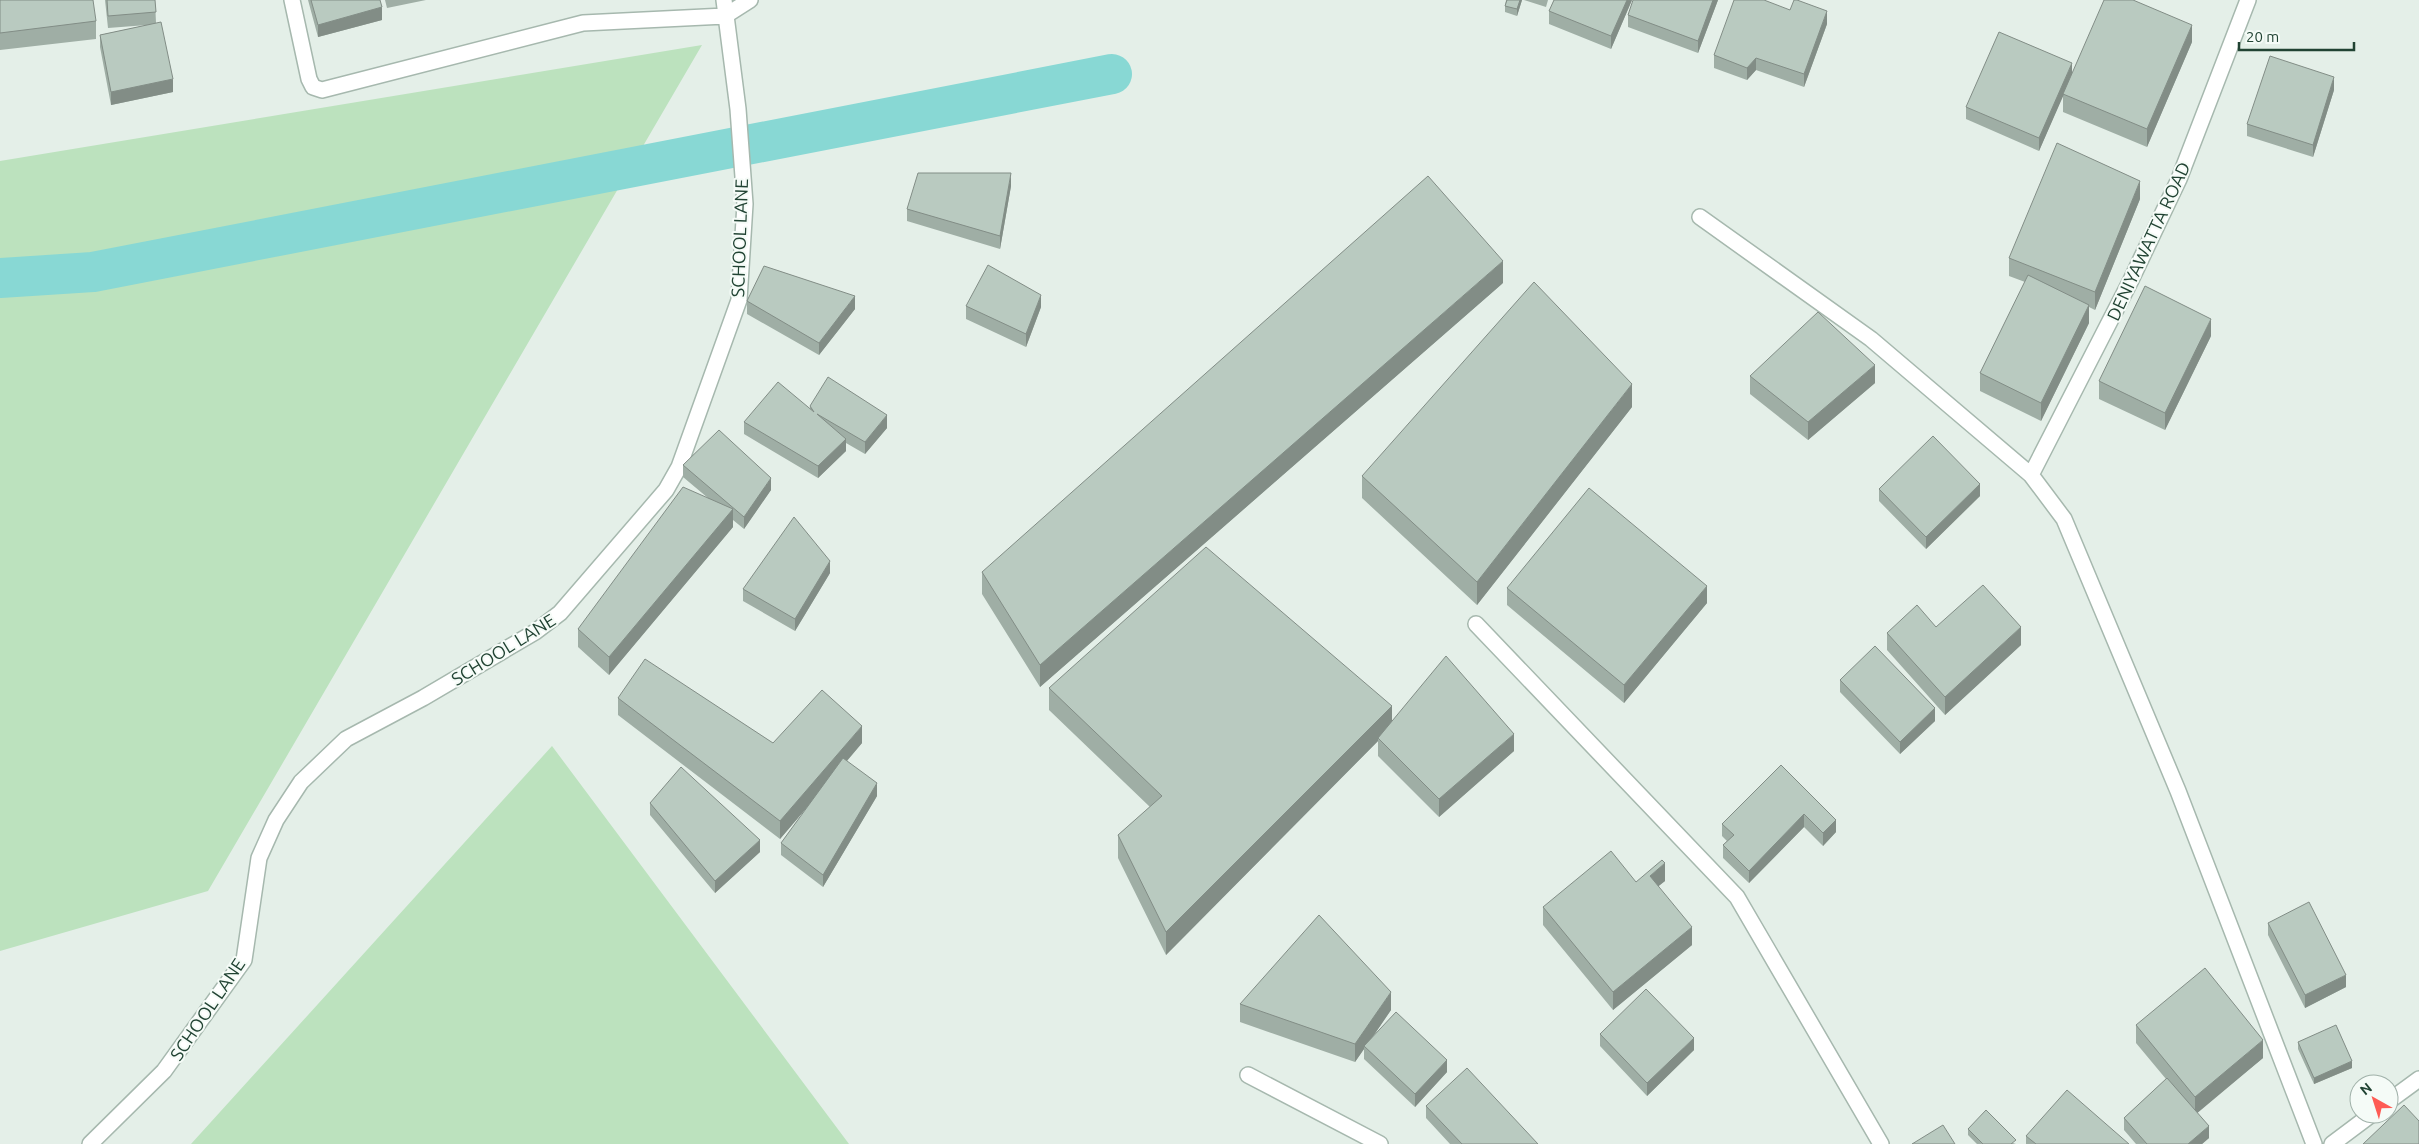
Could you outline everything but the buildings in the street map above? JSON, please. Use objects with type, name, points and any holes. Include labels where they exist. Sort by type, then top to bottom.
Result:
[{"type":"street","points":[[292,0],[309,79],[312,87],[322,90],[583,23],[725,16],[750,0]]},
{"type":"street","name":"SCHOOL LANE","points":[[90,1144],[164,1071],[244,960],[259,858],[276,820],[301,782],[346,739],[422,698],[535,632],[560,613],[666,490],[679,468],[738,300],[744,204],[738,109],[724,0]]},
{"type":"street","name":"DENIYAWATTA ROAD","points":[[2031,475],[2131,280],[2179,179],[2248,0]]},
{"type":"street","points":[[1700,217],[1872,339],[2031,475],[2064,519],[2178,791],[2314,1144]]},
{"type":"street","points":[[1476,624],[1737,897],[1881,1144]]},
{"type":"street","points":[[1248,1075],[1380,1144]]},
{"type":"street","points":[[2399,1094],[2419,1079]]},
{"type":"street","points":[[2332,1144],[2359,1124]]},
{"type":"green space","points":[[702,45],[208,891],[0,951],[0,161]]},
{"type":"green space","points":[[552,746],[849,1144],[191,1144]]},
{"type":"waterway","points":[[0,278],[93,272],[1112,74]]}]
